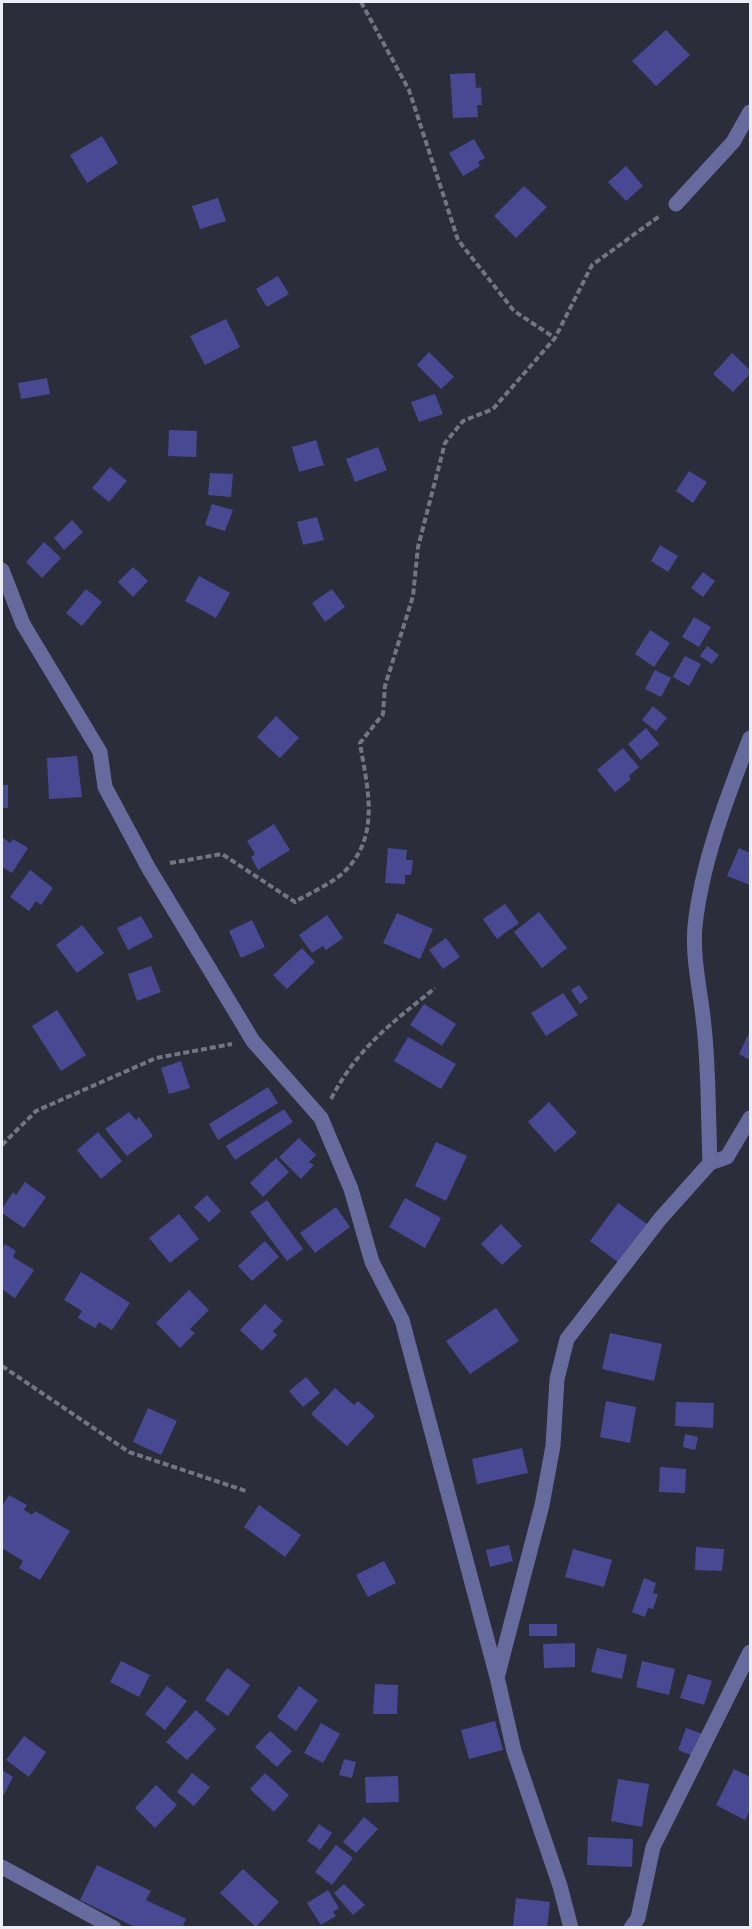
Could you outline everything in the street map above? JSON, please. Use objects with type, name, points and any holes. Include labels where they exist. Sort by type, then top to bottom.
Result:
[{"type":"street","points":[[676,204],[733,142],[750,112]]},
{"type":"street","points":[[2,570],[23,624],[100,753],[105,787],[148,867],[253,1041],[321,1118],[351,1189],[372,1263],[402,1320],[497,1677],[514,1751],[560,1886],[571,1928]]},
{"type":"street","points":[[710,1163],[705,1028],[695,954],[695,926],[706,872],[726,801],[750,738]]},
{"type":"street","points":[[497,1677],[542,1505],[553,1446],[557,1379],[567,1339],[660,1219],[710,1163],[727,1157],[750,1118]]},
{"type":"street","points":[[631,1928],[638,1917],[653,1847],[750,1652]]},
{"type":"street","points":[[2,1867],[114,1928]]},
{"type":"path","points":[[361,2],[409,90],[458,240],[514,311],[555,338]]},
{"type":"path","points":[[148,867],[222,854],[295,902],[346,871],[365,844],[370,807],[360,743],[383,714],[385,686],[413,596],[418,547],[445,443],[463,421],[493,410],[555,338],[592,265],[676,204]]},
{"type":"path","points":[[321,1118],[345,1073],[368,1044],[435,988]]},
{"type":"path","points":[[2,1145],[36,1111],[156,1058],[253,1041]]},
{"type":"path","points":[[2,1366],[129,1452],[246,1491]]},
{"type":"building","points":[[666,30],[690,55],[656,86],[632,61]]},
{"type":"building","points":[[475,73],[476,88],[481,87],[482,105],[477,105],[478,117],[453,118],[450,74]]},
{"type":"building","points":[[102,136],[118,163],[87,183],[70,155]]},
{"type":"building","points":[[474,139],[485,158],[478,162],[480,166],[463,176],[449,153]]},
{"type":"building","points":[[626,166],[643,186],[626,201],[608,182]]},
{"type":"building","points":[[524,186],[547,207],[516,238],[494,216]]},
{"type":"building","points":[[218,198],[226,221],[200,229],[192,206]]},
{"type":"building","points":[[278,276],[289,294],[267,307],[256,289]]},
{"type":"building","points":[[226,319],[240,347],[205,365],[190,336]]},
{"type":"building","points":[[429,352],[454,377],[441,389],[417,365]]},
{"type":"building","points":[[732,353],[750,370],[750,374],[733,392],[713,374]]},
{"type":"building","points":[[47,378],[50,394],[21,399],[18,383]]},
{"type":"building","points":[[435,394],[443,414],[419,422],[411,402]]},
{"type":"building","points":[[169,430],[197,431],[196,457],[168,456]]},
{"type":"building","points":[[316,440],[324,465],[299,472],[292,447]]},
{"type":"building","points":[[378,447],[387,470],[355,482],[346,459]]},
{"type":"building","points":[[110,467],[127,481],[109,502],[92,488]]},
{"type":"building","points":[[689,471],[707,482],[693,503],[676,491]]},
{"type":"building","points":[[210,473],[233,474],[231,497],[208,495]]},
{"type":"building","points":[[212,504],[233,510],[225,531],[205,525]]},
{"type":"building","points":[[317,517],[324,540],[303,545],[297,522]]},
{"type":"building","points":[[72,520],[83,532],[64,550],[54,538]]},
{"type":"building","points":[[44,542],[61,558],[42,578],[26,562]]},
{"type":"building","points":[[660,545],[678,556],[668,572],[651,561]]},
{"type":"building","points":[[133,567],[148,581],[133,597],[118,582]]},
{"type":"building","points":[[703,572],[715,581],[703,597],[691,588]]},
{"type":"building","points":[[199,576],[230,593],[216,618],[185,601]]},
{"type":"building","points":[[86,589],[102,602],[82,626],[66,613]]},
{"type":"building","points":[[332,589],[345,607],[325,622],[312,603]]},
{"type":"building","points":[[694,617],[711,627],[699,647],[682,637]]},
{"type":"building","points":[[650,630],[670,643],[654,667],[635,654]]},
{"type":"building","points":[[707,646],[719,655],[712,664],[700,656]]},
{"type":"building","points":[[685,656],[701,664],[689,686],[673,677]]},
{"type":"building","points":[[655,670],[671,678],[661,697],[645,689]]},
{"type":"building","points":[[653,706],[667,718],[656,731],[642,720]]},
{"type":"building","points":[[276,716],[299,738],[280,758],[257,737]]},
{"type":"building","points":[[646,728],[659,744],[641,760],[628,744]]},
{"type":"building","points":[[623,748],[639,767],[629,776],[631,779],[615,792],[597,770]]},
{"type":"building","points":[[77,756],[82,797],[49,799],[47,758]]},
{"type":"building","points":[[2,785],[8,785],[8,808],[2,808]]},
{"type":"building","points":[[274,824],[290,850],[258,870],[251,857],[255,854],[247,841]]},
{"type":"building","points":[[2,837],[10,843],[13,839],[28,848],[12,873],[2,867]]},
{"type":"building","points":[[388,848],[407,850],[406,860],[413,860],[411,875],[405,875],[405,884],[385,883]]},
{"type":"building","points":[[739,848],[750,853],[750,885],[727,876]]},
{"type":"building","points":[[30,870],[53,888],[41,905],[36,901],[29,911],[10,897]]},
{"type":"building","points":[[505,904],[519,923],[497,939],[483,919]]},
{"type":"building","points":[[539,912],[567,948],[542,968],[514,932]]},
{"type":"building","points":[[397,913],[433,929],[420,959],[383,943]]},
{"type":"building","points":[[327,915],[343,938],[326,950],[323,946],[312,953],[299,935]]},
{"type":"building","points":[[141,916],[153,937],[128,950],[117,928]]},
{"type":"building","points":[[252,920],[265,947],[241,958],[229,931]]},
{"type":"building","points":[[82,925],[104,953],[77,973],[56,945]]},
{"type":"building","points":[[446,938],[460,957],[443,969],[429,950]]},
{"type":"building","points":[[302,948],[315,962],[287,989],[273,975]]},
{"type":"building","points":[[151,966],[161,992],[137,1001],[128,974]]},
{"type":"building","points":[[579,985],[588,998],[580,1004],[571,990]]},
{"type":"building","points":[[563,993],[578,1015],[546,1036],[531,1013]]},
{"type":"building","points":[[424,1004],[456,1024],[442,1046],[410,1025]]},
{"type":"building","points":[[57,1010],[86,1055],[61,1071],[32,1026]]},
{"type":"building","points":[[750,1031],[750,1060],[739,1054]]},
{"type":"building","points":[[408,1037],[456,1064],[441,1089],[394,1061]]},
{"type":"building","points":[[181,1061],[190,1088],[169,1094],[161,1068]]},
{"type":"building","points":[[268,1087],[278,1103],[218,1140],[209,1124]]},
{"type":"building","points":[[549,1102],[577,1133],[555,1152],[528,1122]]},
{"type":"building","points":[[284,1109],[293,1122],[235,1160],[226,1146]]},
{"type":"building","points":[[129,1112],[136,1120],[139,1117],[153,1136],[127,1156],[105,1129]]},
{"type":"building","points":[[98,1132],[122,1161],[101,1179],[77,1150]]},
{"type":"building","points":[[299,1138],[316,1155],[309,1162],[314,1165],[301,1179],[279,1157]]},
{"type":"building","points":[[436,1142],[467,1156],[446,1201],[415,1186]]},
{"type":"building","points":[[276,1158],[289,1172],[263,1197],[250,1183]]},
{"type":"building","points":[[25,1182],[46,1197],[24,1228],[2,1213],[2,1209],[13,1192],[16,1195]]},
{"type":"building","points":[[207,1195],[221,1211],[209,1222],[194,1207]]},
{"type":"building","points":[[405,1198],[441,1218],[425,1248],[389,1227]]},
{"type":"building","points":[[267,1200],[303,1249],[287,1261],[250,1212]]},
{"type":"building","points":[[618,1203],[647,1224],[619,1263],[590,1241]]},
{"type":"building","points":[[336,1207],[350,1227],[315,1253],[300,1233]]},
{"type":"building","points":[[179,1214],[199,1239],[170,1263],[149,1238]]},
{"type":"building","points":[[501,1224],[522,1246],[502,1265],[481,1244]]},
{"type":"building","points":[[265,1241],[279,1257],[252,1281],[238,1266]]},
{"type":"building","points":[[5,1244],[16,1251],[13,1257],[34,1270],[15,1298],[2,1289],[2,1249]]},
{"type":"building","points":[[81,1272],[130,1303],[112,1330],[99,1322],[95,1328],[78,1318],[82,1311],[64,1300]]},
{"type":"building","points":[[189,1290],[209,1310],[190,1329],[195,1333],[180,1348],[156,1323]]},
{"type":"building","points":[[265,1304],[283,1321],[273,1331],[277,1335],[262,1351],[240,1330]]},
{"type":"building","points":[[496,1308],[519,1341],[470,1374],[446,1341]]},
{"type":"building","points":[[610,1333],[662,1344],[654,1381],[602,1369]]},
{"type":"building","points":[[306,1377],[320,1393],[303,1407],[289,1391]]},
{"type":"building","points":[[335,1388],[354,1405],[358,1401],[375,1416],[347,1446],[311,1414]]},
{"type":"building","points":[[606,1401],[636,1407],[630,1443],[600,1437]]},
{"type":"building","points":[[676,1402],[714,1403],[713,1428],[675,1426]]},
{"type":"building","points":[[148,1408],[177,1421],[161,1455],[133,1442]]},
{"type":"building","points":[[685,1434],[698,1437],[695,1450],[683,1447]]},
{"type":"building","points":[[522,1448],[528,1473],[477,1484],[472,1459]]},
{"type":"building","points":[[660,1467],[686,1469],[685,1493],[659,1492]]},
{"type":"building","points":[[9,1495],[27,1505],[24,1510],[32,1515],[35,1511],[70,1531],[40,1580],[19,1568],[23,1561],[2,1548],[2,1506]]},
{"type":"building","points":[[259,1505],[301,1535],[285,1557],[244,1527]]},
{"type":"building","points":[[509,1545],[513,1561],[490,1567],[486,1550]]},
{"type":"building","points":[[696,1547],[724,1549],[722,1571],[695,1570]]},
{"type":"building","points":[[573,1549],[612,1560],[604,1587],[565,1577]]},
{"type":"building","points":[[384,1561],[396,1583],[368,1597],[356,1575]]},
{"type":"building","points":[[644,1578],[656,1583],[653,1593],[658,1594],[653,1609],[648,1608],[645,1617],[632,1612]]},
{"type":"building","points":[[529,1624],[557,1624],[557,1636],[529,1636]]},
{"type":"building","points":[[575,1643],[575,1667],[544,1668],[543,1644]]},
{"type":"building","points":[[597,1648],[627,1655],[622,1679],[591,1672]]},
{"type":"building","points":[[121,1661],[150,1675],[139,1697],[110,1682]]},
{"type":"building","points":[[642,1661],[675,1669],[669,1695],[636,1687]]},
{"type":"building","points":[[227,1668],[250,1685],[228,1716],[205,1700]]},
{"type":"building","points":[[688,1674],[712,1681],[704,1705],[680,1698]]},
{"type":"building","points":[[375,1684],[398,1685],[397,1714],[373,1714]]},
{"type":"building","points":[[167,1686],[187,1701],[165,1730],[145,1714]]},
{"type":"building","points":[[299,1686],[318,1700],[296,1731],[277,1717]]},
{"type":"building","points":[[196,1710],[216,1729],[187,1760],[166,1742]]},
{"type":"building","points":[[495,1721],[503,1750],[469,1759],[461,1730]]},
{"type":"building","points":[[321,1723],[340,1734],[323,1763],[304,1753]]},
{"type":"building","points":[[686,1728],[702,1734],[694,1756],[678,1750]]},
{"type":"building","points":[[270,1731],[292,1751],[277,1767],[255,1747]]},
{"type":"building","points":[[24,1736],[46,1752],[29,1777],[6,1760]]},
{"type":"building","points":[[344,1759],[356,1762],[352,1778],[339,1775]]},
{"type":"building","points":[[734,1769],[750,1777],[750,1810],[745,1820],[716,1805]]},
{"type":"building","points":[[2,1770],[13,1777],[2,1798]]},
{"type":"building","points":[[192,1773],[210,1787],[194,1806],[177,1792]]},
{"type":"building","points":[[265,1773],[289,1795],[274,1812],[250,1789]]},
{"type":"building","points":[[398,1776],[399,1802],[366,1803],[365,1777]]},
{"type":"building","points":[[618,1779],[649,1784],[642,1827],[611,1821]]},
{"type":"building","points":[[156,1785],[177,1805],[155,1828],[135,1808]]},
{"type":"building","points":[[364,1817],[378,1829],[356,1853],[343,1842]]},
{"type":"building","points":[[319,1824],[332,1833],[320,1850],[307,1841]]},
{"type":"building","points":[[588,1837],[633,1839],[632,1867],[587,1865]]},
{"type":"building","points":[[336,1845],[353,1858],[332,1885],[315,1872]]},
{"type":"building","points":[[97,1865],[151,1891],[146,1900],[186,1919],[182,1928],[137,1928],[80,1900]]},
{"type":"building","points":[[243,1869],[279,1902],[256,1927],[220,1893]]},
{"type":"building","points":[[344,1884],[365,1905],[353,1915],[334,1893]]},
{"type":"building","points":[[328,1890],[339,1908],[333,1912],[336,1916],[321,1925],[307,1903]]},
{"type":"building","points":[[516,1898],[550,1902],[547,1928],[513,1927]]}]
